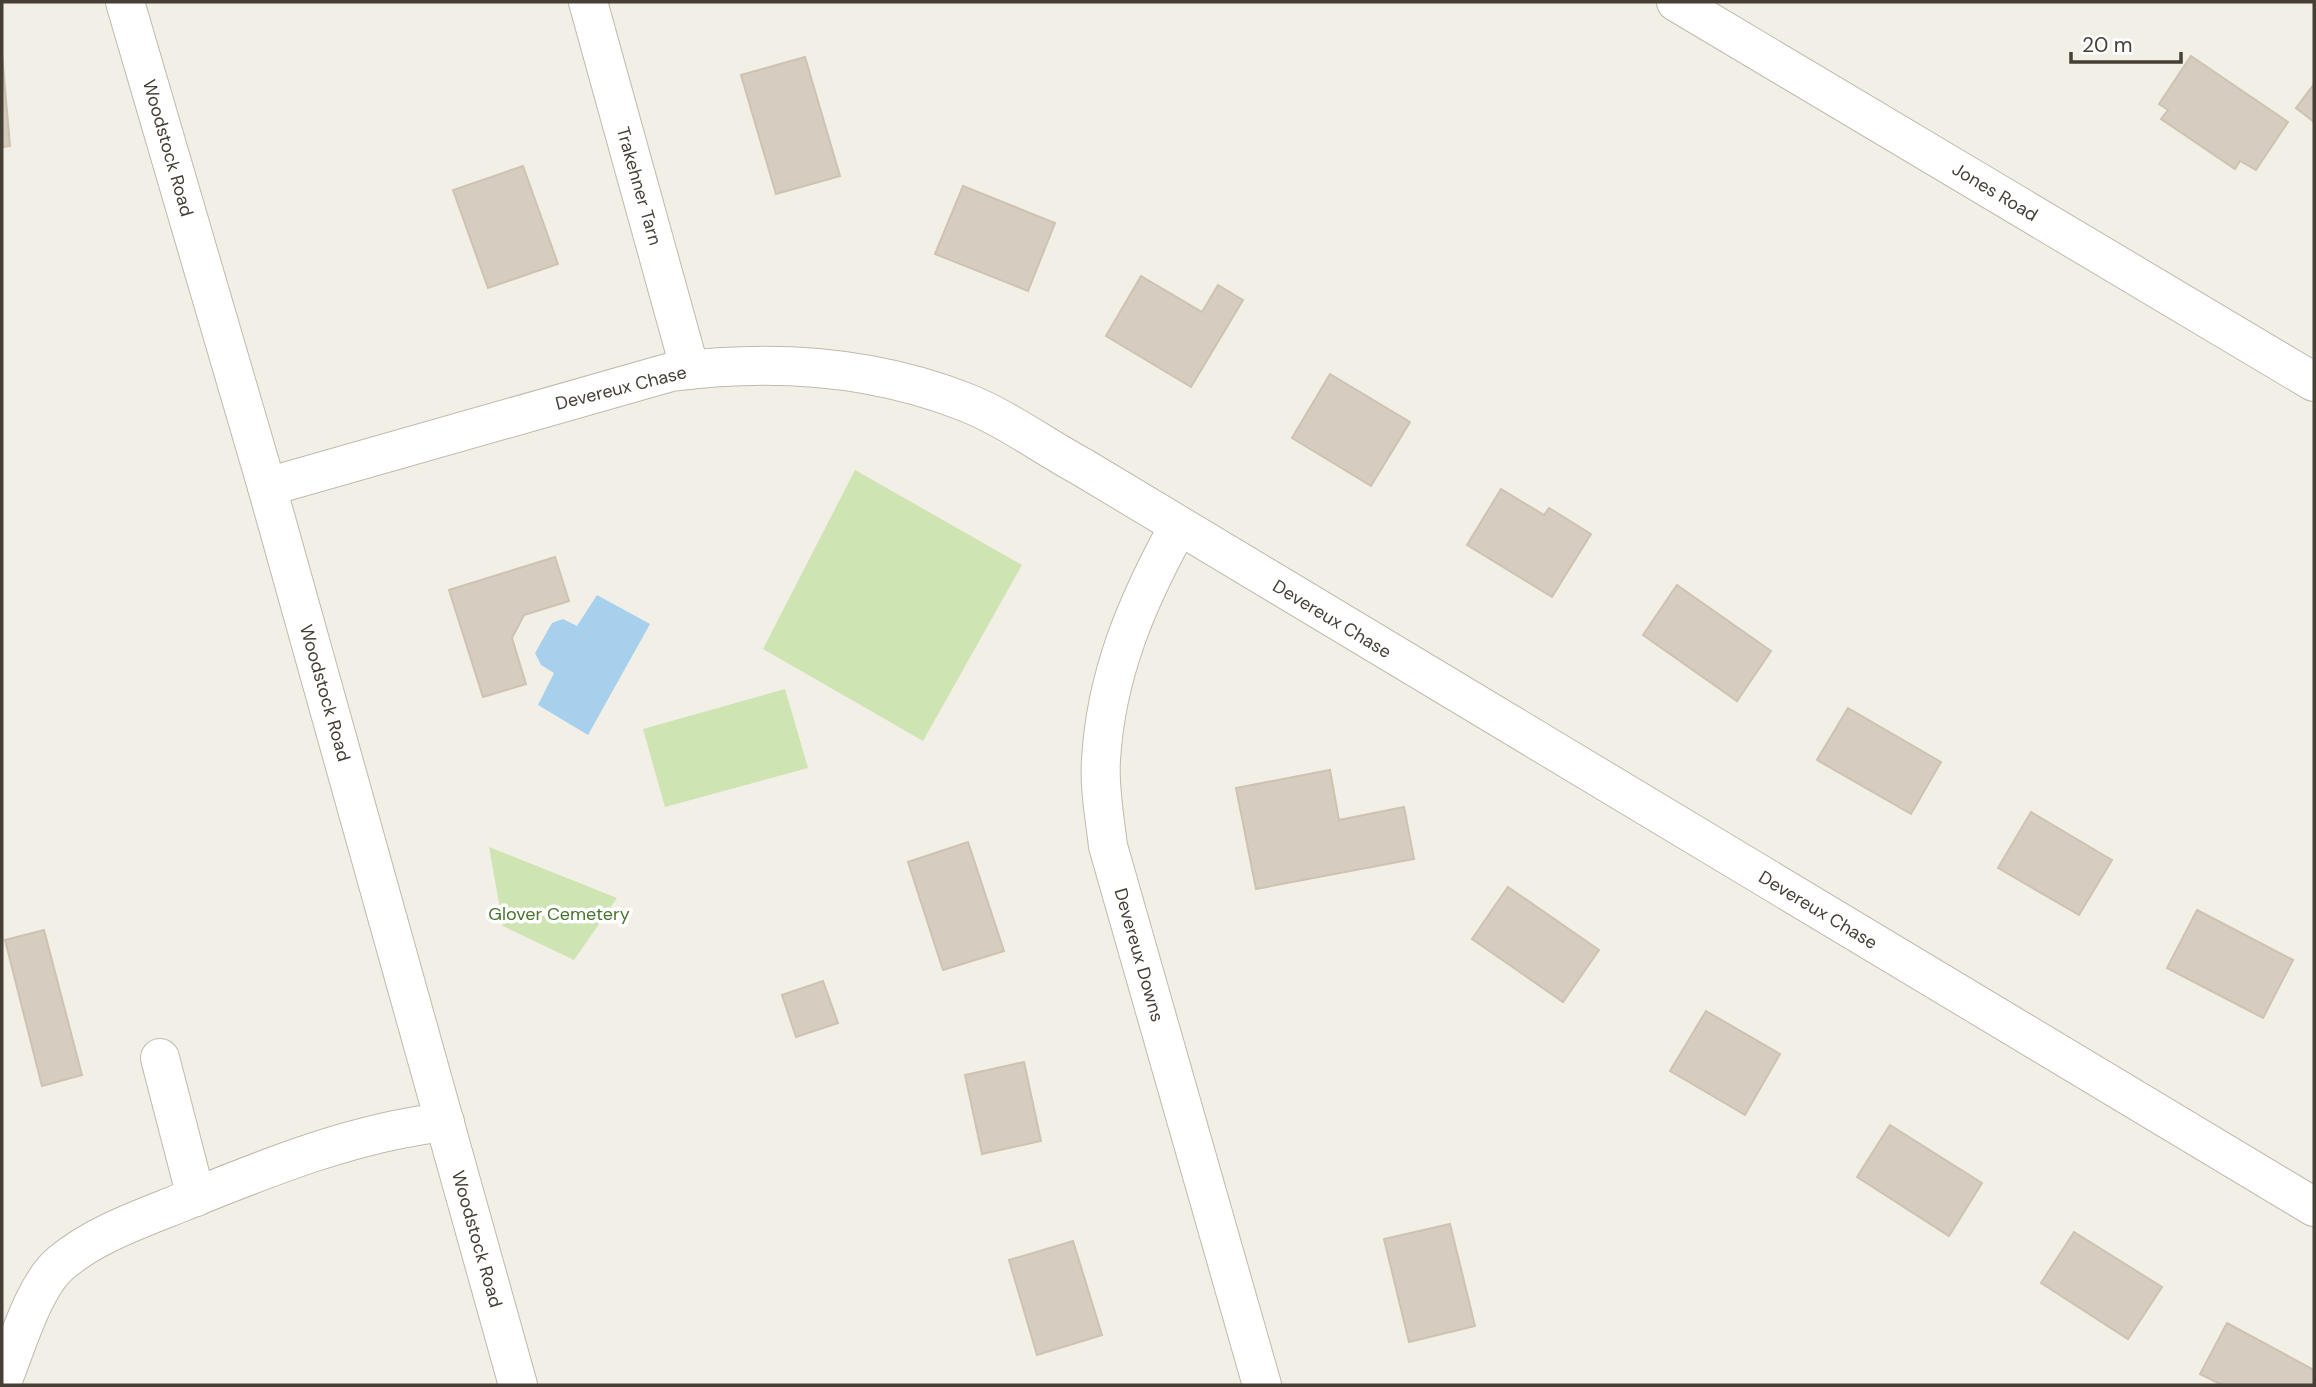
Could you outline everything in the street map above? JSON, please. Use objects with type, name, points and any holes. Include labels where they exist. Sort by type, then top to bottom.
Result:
[{"type":"street","name":"Woodstock Road","points":[[125,2],[267,486],[518,1385]]},
{"type":"street","name":"Trakehner Tarn","points":[[588,2],[690,370]]},
{"type":"street","name":"Jones Road","points":[[1676,2],[2314,382]]},
{"type":"street","name":"Devereux Chase","points":[[267,486],[671,372],[783,364],[877,374],[967,402],[2314,1206]]},
{"type":"street","name":"Devereux Downs","points":[[1178,527],[1144,589],[1112,676],[1101,762],[1108,846],[1262,1385]]},
{"type":"street","points":[[160,1058],[195,1197]]},
{"type":"street","points":[[2,1382],[38,1295],[59,1264],[136,1220],[239,1179],[363,1138],[408,1126],[445,1122]]},
{"type":"green space","points":[[855,470],[1022,565],[923,741],[763,649]]},
{"type":"green space","points":[[785,689],[808,768],[665,807],[643,729]]},
{"type":"green space","name":"Glover Cemetery","points":[[489,847],[617,898],[574,960],[503,926]]},
{"type":"water","points":[[597,595],[650,624],[588,735],[538,705],[554,673],[541,665],[535,653],[552,623],[563,619],[577,626]]},
{"type":"building","points":[[2,54],[10,146],[2,147]]},
{"type":"building","points":[[2191,56],[2288,122],[2256,170],[2240,161],[2235,169],[2161,119],[2168,110],[2159,104]]},
{"type":"building","points":[[805,57],[840,176],[776,194],[741,75]]},
{"type":"building","points":[[2314,84],[2314,122],[2296,108]]},
{"type":"building","points":[[523,166],[558,264],[488,288],[453,190]]},
{"type":"building","points":[[963,186],[1055,223],[1028,291],[935,254]]},
{"type":"building","points":[[1141,276],[1202,312],[1218,285],[1243,300],[1191,387],[1106,336]]},
{"type":"building","points":[[1330,374],[1410,422],[1371,486],[1292,438]]},
{"type":"building","points":[[1501,489],[1544,515],[1549,508],[1591,534],[1552,597],[1467,545]]},
{"type":"building","points":[[555,557],[569,601],[524,615],[512,638],[526,684],[483,697],[449,590]]},
{"type":"building","points":[[1677,585],[1771,651],[1737,701],[1643,635]]},
{"type":"building","points":[[1848,708],[1941,762],[1911,814],[1817,760]]},
{"type":"building","points":[[1330,770],[1339,820],[1404,807],[1414,859],[1256,889],[1236,788]]},
{"type":"building","points":[[2031,812],[2112,860],[2079,915],[1998,868]]},
{"type":"building","points":[[968,842],[1004,951],[943,970],[908,862]]},
{"type":"building","points":[[1508,887],[1599,950],[1563,1002],[1472,939]]},
{"type":"building","points":[[2197,910],[2293,960],[2263,1018],[2167,968]]},
{"type":"building","points":[[44,930],[82,1075],[42,1086],[5,940]]},
{"type":"building","points":[[823,981],[838,1023],[796,1037],[782,995]]},
{"type":"building","points":[[1706,1011],[1780,1054],[1745,1115],[1670,1071]]},
{"type":"building","points":[[1024,1062],[1041,1141],[982,1154],[965,1075]]},
{"type":"building","points":[[1890,1125],[1982,1183],[1949,1236],[1857,1177]]},
{"type":"building","points":[[1450,1224],[1475,1326],[1409,1342],[1384,1239]]},
{"type":"building","points":[[2074,1232],[2162,1287],[2128,1339],[2041,1283]]},
{"type":"building","points":[[1073,1241],[1102,1335],[1037,1355],[1009,1260]]},
{"type":"building","points":[[2227,1323],[2314,1370],[2314,1385],[2222,1385],[2200,1374]]}]
